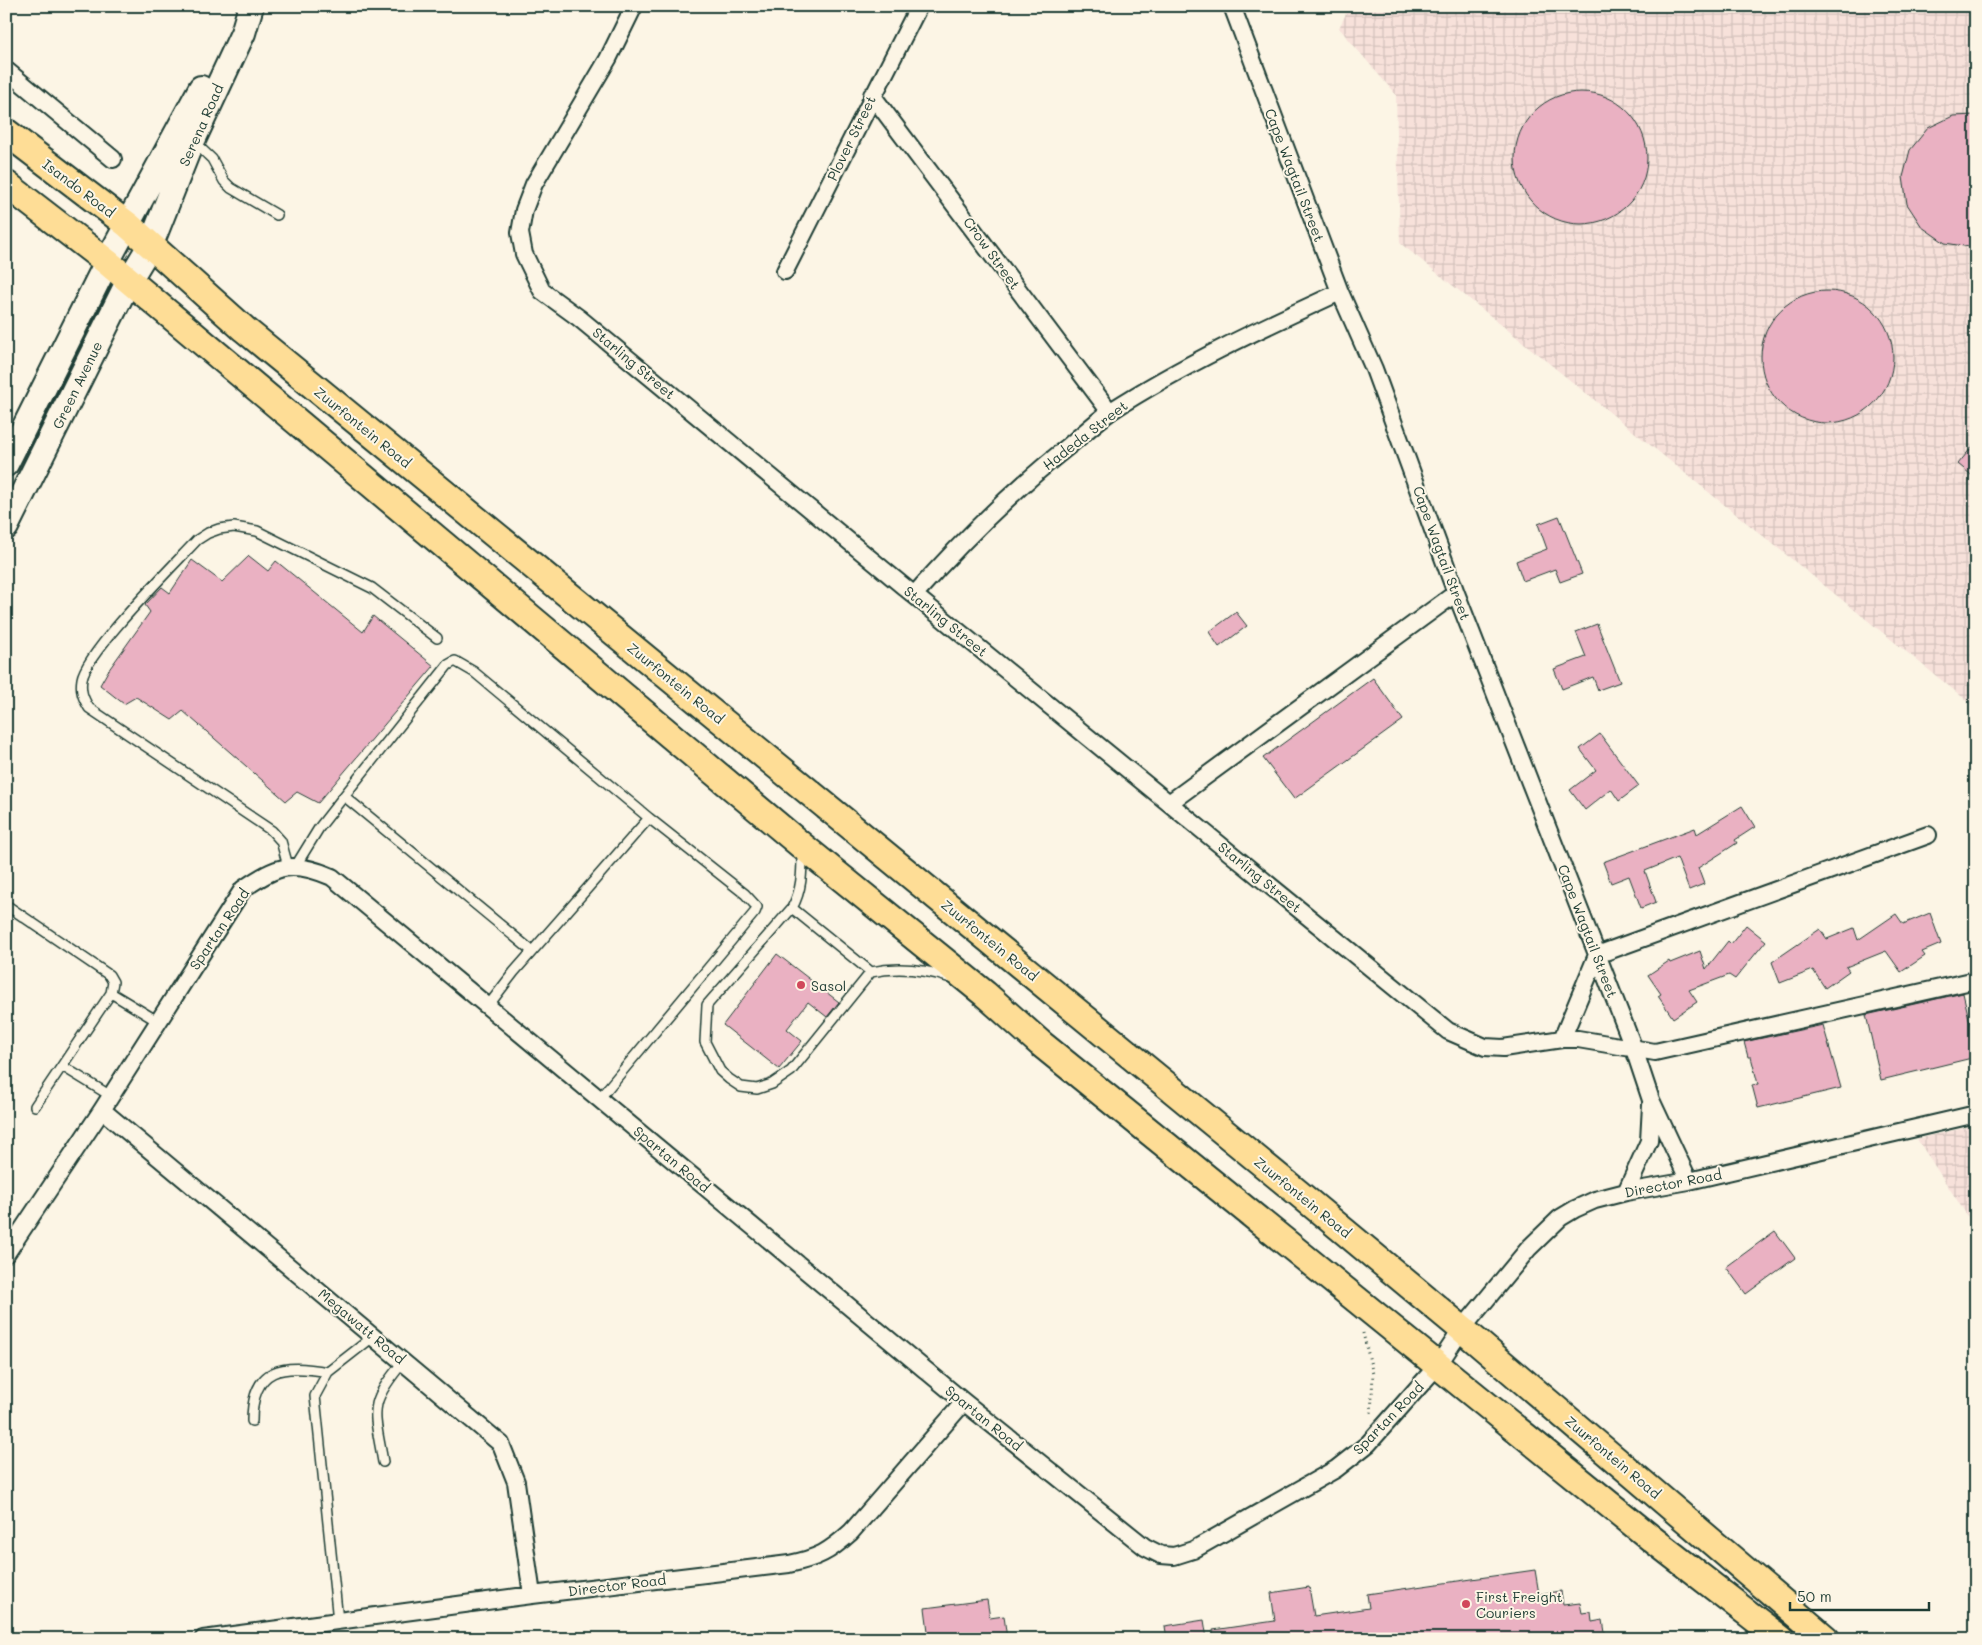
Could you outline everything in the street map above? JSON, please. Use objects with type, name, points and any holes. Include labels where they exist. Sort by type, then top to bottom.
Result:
[{"type":"main road","name":"Serena Road","points":[[151,244],[193,141],[243,33],[250,6]]},
{"type":"main road","name":"Serena Road","points":[[128,225],[236,23],[250,6]]},
{"type":"main road","name":"Isando Road","points":[[6,132],[151,244]]},
{"type":"main road","points":[[6,184],[107,262],[128,282],[802,844],[985,994],[1040,1043],[1652,1539],[1781,1639]]},
{"type":"main road","name":"Green Avenue","points":[[6,464],[107,262],[128,225]]},
{"type":"main road","name":"Green Avenue","points":[[6,527],[128,282],[151,244]]},
{"type":"main road","name":"Zuurfontein Road","points":[[151,244],[252,336],[1462,1329],[1826,1639]]},
{"type":"street","name":"Starling Street","points":[[634,6],[608,59],[534,184],[524,210],[520,233],[524,254],[542,291],[579,318],[914,596],[1448,1031],[1485,1047],[1503,1048],[1562,1039],[1598,1042],[1655,1052],[1976,980]]},
{"type":"street","name":"Plover Street","points":[[785,271],[872,95],[919,6]]},
{"type":"street","name":"Cape Wagtail Street","points":[[1232,6],[1340,292],[1374,369],[1456,593],[1634,1048],[1651,1100]]},
{"type":"street","points":[[6,70],[114,159]]},
{"type":"street","name":"Crow Street","points":[[872,95],[1110,412]]},
{"type":"street","name":"Hadeda Street","points":[[914,596],[953,552],[1005,501],[1110,412],[1242,337],[1340,292]]},
{"type":"street","points":[[1169,804],[1456,593]]},
{"type":"street","points":[[1562,1039],[1597,955],[1928,835]]},
{"type":"street","name":"Spartan Road","points":[[6,1254],[102,1110],[243,889],[265,874],[291,866],[309,867],[332,877],[964,1402],[1145,1547],[1161,1555],[1174,1556],[1193,1550],[1250,1520],[1336,1469],[1368,1444],[1438,1365]]},
{"type":"street","points":[[1626,1192],[1644,1156],[1651,1133],[1651,1100]]},
{"type":"street","points":[[1651,1100],[1689,1181]]},
{"type":"street","name":"Megawatt Road","points":[[102,1110],[501,1444],[516,1482],[532,1595]]},
{"type":"street","name":"Director Road","points":[[1438,1365],[1462,1329],[1529,1248],[1560,1218],[1595,1200],[1626,1192],[1689,1181],[1976,1114]]},
{"type":"street","name":"Director Road","points":[[203,1639],[532,1595],[789,1564],[814,1559],[832,1550],[851,1532],[964,1402]]},
{"type":"lane","points":[[193,141],[212,159],[224,181],[231,188],[278,215]]},
{"type":"lane","points":[[291,866],[281,841],[272,831],[89,708],[81,695],[82,678],[96,651],[197,540],[208,532],[234,527],[257,531],[372,588],[437,638]]},
{"type":"lane","points":[[291,866],[448,665],[455,661],[474,672],[649,818],[745,894],[757,907],[755,912],[599,1099]]},
{"type":"lane","points":[[344,796],[532,952]]},
{"type":"lane","points":[[488,1006],[532,952],[649,818]]},
{"type":"lane","points":[[802,844],[800,894],[792,908],[707,1005],[705,1042],[720,1071],[741,1087],[757,1088],[772,1084],[791,1071],[871,972]]},
{"type":"lane","points":[[6,905],[109,975],[113,982],[111,993],[35,1106]]},
{"type":"lane","points":[[792,908],[871,972],[910,968],[933,972],[985,994]]},
{"type":"lane","points":[[111,993],[159,1022]]},
{"type":"lane","points":[[62,1066],[111,1096]]},
{"type":"lane","points":[[338,1621],[315,1396],[328,1372],[374,1336]]},
{"type":"lane","points":[[383,1462],[374,1412],[386,1382],[404,1361]]},
{"type":"lane","points":[[252,1421],[252,1400],[272,1373],[280,1369],[301,1367],[328,1372]]},
{"type":"path","points":[[1354,1298],[1373,1374],[1368,1444]]},
{"type":"shaded area","points":[[1350,6],[1976,6],[1976,708],[1400,243],[1396,95],[1339,28]]},
{"type":"shaded area","points":[[1976,1125],[1976,1229],[1917,1139]]},
{"type":"building","points":[[1581,92],[1594,93],[1606,97],[1628,111],[1642,133],[1646,145],[1646,171],[1642,183],[1628,205],[1606,219],[1594,223],[1581,224],[1568,223],[1556,219],[1534,205],[1520,183],[1516,171],[1515,158],[1516,145],[1520,133],[1534,111],[1556,97],[1568,93]]},
{"type":"building","points":[[1976,115],[1976,248],[1945,243],[1922,227],[1907,204],[1903,177],[1910,150],[1928,128],[1953,116]]},
{"type":"building","points":[[1827,291],[1840,292],[1852,296],[1874,310],[1888,332],[1892,344],[1892,370],[1888,382],[1874,404],[1852,418],[1840,422],[1827,423],[1814,422],[1802,418],[1780,404],[1766,382],[1762,370],[1761,357],[1762,344],[1766,332],[1780,310],[1802,296],[1814,292]]},
{"type":"building","points":[[1976,442],[1976,479],[1958,464]]},
{"type":"building","points":[[1559,516],[1582,574],[1560,582],[1555,569],[1523,581],[1516,561],[1547,549],[1538,524]]},
{"type":"building","points":[[249,556],[268,571],[276,561],[363,632],[373,616],[434,666],[318,803],[297,792],[286,801],[183,711],[172,720],[136,697],[124,704],[100,685],[150,612],[145,605],[162,587],[170,593],[192,560],[222,582]]},
{"type":"building","points":[[1236,612],[1247,626],[1219,647],[1209,632]]},
{"type":"building","points":[[1597,624],[1620,682],[1598,690],[1593,677],[1562,689],[1554,669],[1586,657],[1576,632]]},
{"type":"building","points":[[1373,678],[1403,720],[1294,799],[1263,758]]},
{"type":"building","points":[[1600,734],[1639,786],[1619,801],[1611,789],[1585,810],[1570,790],[1596,770],[1580,749]]},
{"type":"building","points":[[1742,806],[1755,827],[1735,840],[1737,843],[1698,868],[1704,884],[1689,890],[1677,858],[1645,871],[1656,902],[1641,908],[1629,876],[1611,883],[1603,862],[1695,828],[1697,834]]},
{"type":"building","points":[[1930,913],[1941,944],[1922,952],[1925,956],[1901,972],[1886,951],[1846,967],[1849,971],[1825,988],[1813,970],[1780,983],[1772,962],[1820,929],[1827,939],[1854,928],[1858,940],[1896,914],[1903,924]]},
{"type":"building","points":[[1746,925],[1766,941],[1735,979],[1729,975],[1689,990],[1697,1002],[1673,1018],[1658,996],[1661,994],[1648,975],[1669,961],[1670,963],[1700,951],[1706,969],[1728,941],[1731,944]]},
{"type":"building","points":[[777,954],[839,1002],[827,1017],[808,1002],[787,1029],[802,1041],[779,1069],[723,1025]]},
{"type":"building","points":[[1963,993],[1973,1036],[1976,1035],[1976,1057],[1881,1080],[1866,1015]]},
{"type":"building","points":[[1823,1025],[1841,1088],[1758,1108],[1752,1085],[1758,1084],[1751,1057],[1748,1057],[1744,1042]]},
{"type":"building","points":[[1775,1231],[1795,1258],[1746,1294],[1726,1267]]},
{"type":"building","name":"First Freight Couriers","points":[[1535,1570],[1539,1594],[1561,1591],[1563,1605],[1580,1603],[1582,1613],[1591,1612],[1592,1622],[1603,1620],[1606,1639],[1214,1639],[1213,1630],[1275,1621],[1271,1593],[1309,1587],[1314,1616],[1369,1608],[1367,1594]]},
{"type":"building","points":[[987,1600],[990,1618],[1004,1616],[1007,1639],[929,1639],[925,1608]]},
{"type":"building","points":[[1204,1620],[1207,1639],[1167,1639],[1165,1626]]},
{"type":"place","name":"Sasol","points":[[801,985]]},
{"type":"place","name":"First Freight Couriers","points":[[1466,1604]]}]
